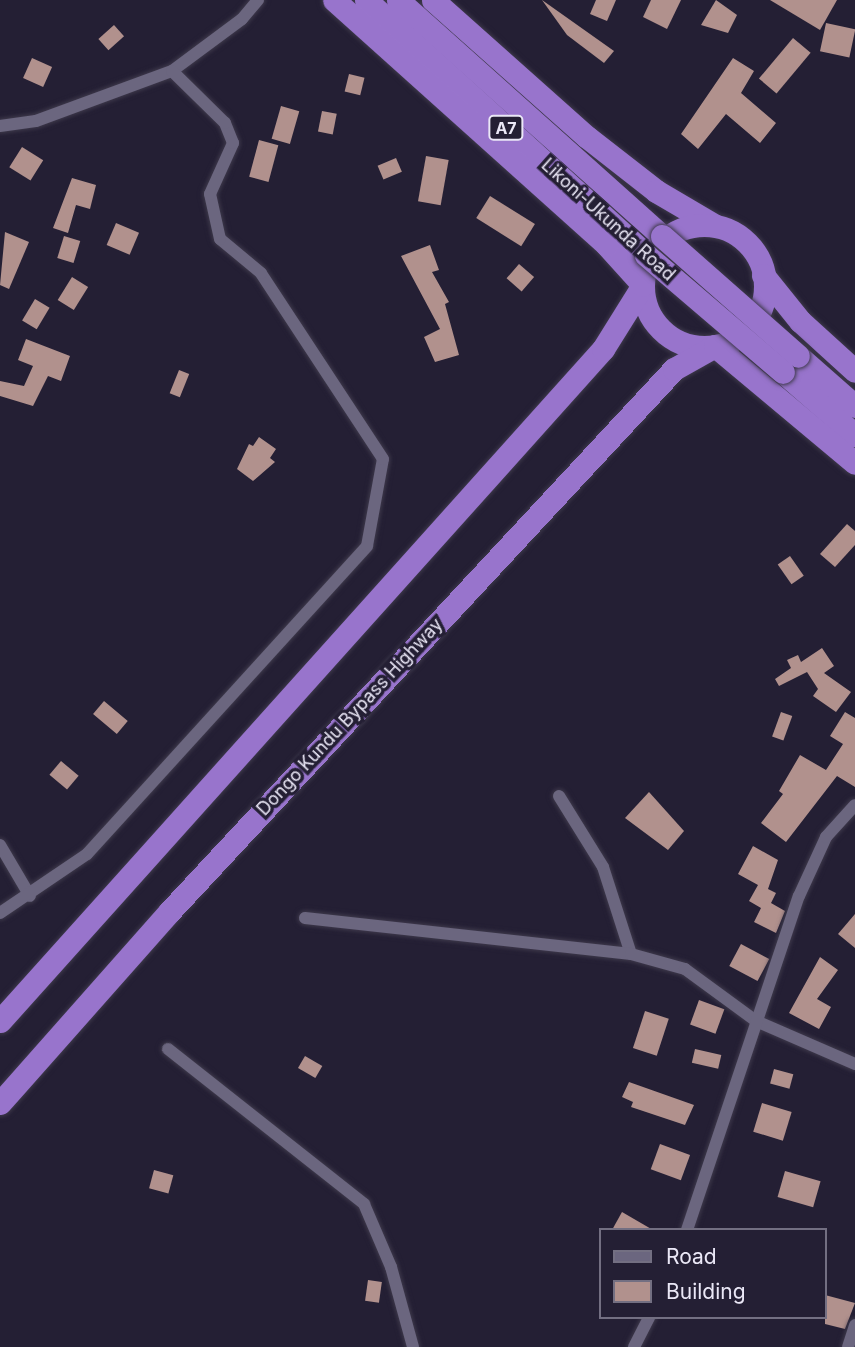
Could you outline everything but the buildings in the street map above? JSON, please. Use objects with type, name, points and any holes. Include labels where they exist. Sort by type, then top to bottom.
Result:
[{"type":"highway","points":[[334,0],[606,244],[643,285],[647,308],[660,328],[691,346],[715,346],[736,337],[754,320],[763,299],[763,275]]},
{"type":"highway","name":"Likoni-Ukunda Road","points":[[366,0],[646,255],[855,435]]},
{"type":"highway","name":"Likoni-Ukunda Road","points":[[398,0],[855,406]]},
{"type":"highway","points":[[433,0],[587,137],[656,191],[747,243],[763,275],[800,321],[855,371]]},
{"type":"highway","points":[[0,1021],[603,349],[643,285],[648,262],[662,242],[681,229],[715,226]]},
{"type":"highway","points":[[715,346],[855,463]]},
{"type":"highway","name":"Dongo Kundu Bypass Highway","points":[[0,1103],[180,901],[674,369],[715,346]]},
{"type":"street","points":[[0,127],[36,121],[172,71],[243,19],[258,0]]},
{"type":"street","points":[[0,913],[30,896],[87,854],[368,546],[383,459],[261,273],[220,239],[210,194],[233,143],[225,123],[172,71]]},
{"type":"street","points":[[559,796],[603,867],[631,954]]},
{"type":"street","points":[[688,1228],[811,866],[826,837],[855,805]]},
{"type":"street","points":[[0,845],[30,896]]},
{"type":"street","points":[[305,918],[631,954],[685,969],[757,1021],[855,1064]]},
{"type":"street","points":[[168,1049],[364,1204],[391,1267],[413,1347]]},
{"type":"street","points":[[634,1347],[648,1319]]},
{"type":"street","points":[[848,1347],[855,1325]]}]
